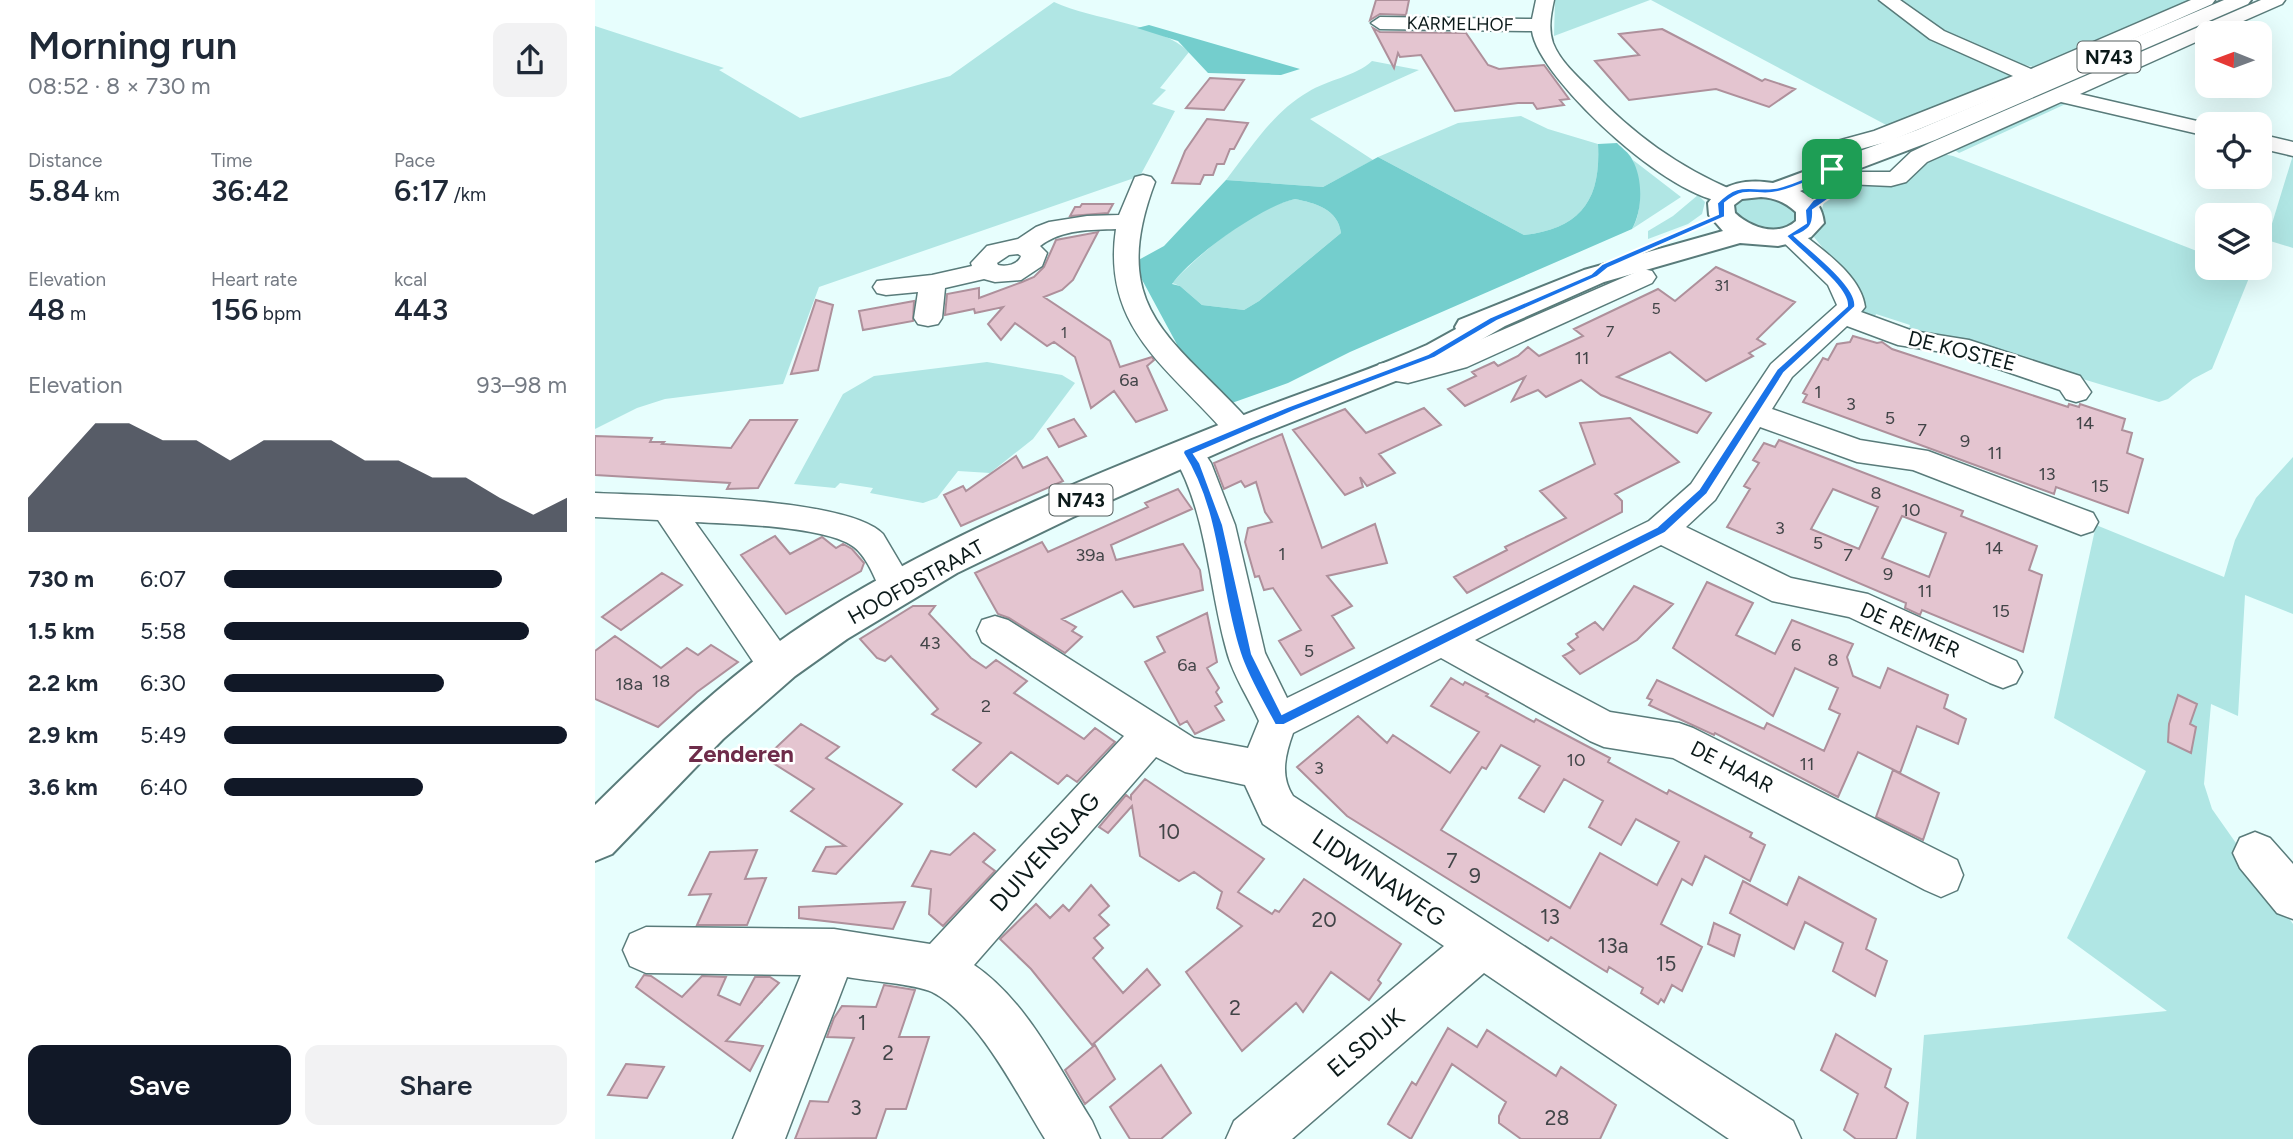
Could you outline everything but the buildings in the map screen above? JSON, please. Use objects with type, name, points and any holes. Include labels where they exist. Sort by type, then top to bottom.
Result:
[{"type":"main road","name":"N743","points":[[1775,191],[1796,198],[1809,210],[1810,223],[1806,228],[1790,236],[1751,233],[1733,226],[1724,205],[1743,190],[1775,191],[1843,174],[1926,135],[2241,0]]},
{"type":"main road","name":"N743","points":[[1809,210],[1843,174]]},
{"type":"main road","name":"HOOFDSTRAAT","points":[[1290,409],[1366,365],[1494,319],[1545,310],[1605,266],[1724,205]]},
{"type":"main road","name":"HOOFDSTRAAT","points":[[1594,276],[1751,233]]},
{"type":"main road","name":"HOOFDSTRAAT","points":[[595,838],[688,745],[780,664],[897,588],[1023,525],[1240,430],[1431,356],[1494,319]]},
{"type":"street","points":[[1545,0],[1540,25],[1544,46],[1554,62],[1629,140],[1664,165],[1704,187],[1724,205]]},
{"type":"street","points":[[1888,0],[1937,35],[2029,75]]},
{"type":"street","points":[[2206,0],[1882,135],[1838,148],[1830,156],[1843,174],[1881,181],[1898,177],[1919,157],[2276,0]]},
{"type":"street","name":"KARMELHOF","points":[[1380,23],[1540,25]]},
{"type":"street","points":[[2059,95],[2195,127]]},
{"type":"street","points":[[2272,144],[2293,149]]},
{"type":"street","points":[[1143,182],[1128,222],[1124,260],[1133,304],[1143,325],[1161,350],[1240,430]]},
{"type":"street","points":[[886,287],[932,283],[986,270],[1004,275],[1027,267],[1034,257],[1034,253],[1024,247],[1030,240],[1069,225],[1128,222]]},
{"type":"street","points":[[995,631],[1185,754],[1231,765],[1264,768],[1266,747],[1279,721],[1444,641],[1661,530],[1703,492],[1781,371],[1844,315],[1852,301],[1845,288],[1790,236]]},
{"type":"street","name":"HOOFDSTRAAT","points":[[1389,371],[1408,374],[1457,361],[1545,310],[1643,277]]},
{"type":"street","points":[[928,318],[932,283]]},
{"type":"street","name":"DE KOSTEE","points":[[1844,315],[1908,339],[1959,346],[2011,361],[2070,383],[2075,392]]},
{"type":"street","points":[[1754,414],[1857,451],[1917,459],[2081,522]]},
{"type":"street","points":[[1188,453],[1195,463],[1218,525],[1246,654],[1279,721]]},
{"type":"street","points":[[595,505],[758,514],[847,528],[867,538],[897,588]]},
{"type":"street","points":[[669,510],[767,652],[780,664]]},
{"type":"street","name":"DE REIMER","points":[[1661,530],[1785,591],[1855,604],[2003,672]]},
{"type":"street","name":"DE HAAR","points":[[1444,641],[1604,730],[1679,740],[1941,875]]},
{"type":"street","name":"DUIVENSLAG","points":[[939,969],[1151,734]]},
{"type":"street","name":"LIDWINAWEG","points":[[1264,768],[1267,794],[1278,810],[1775,1139]]},
{"type":"street","points":[[2255,853],[2293,897]]},
{"type":"street","name":"ELSDIJK","points":[[1252,1139],[1481,946]]},
{"type":"street","points":[[646,950],[834,952],[939,969],[971,991],[1007,1031],[1074,1139]]},
{"type":"street","points":[[759,1139],[834,952]]},
{"type":"shaded area","points":[[1555,0],[1650,0],[1554,36]]},
{"type":"shaded area","points":[[1651,0],[1883,0],[2016,76],[1890,127]]},
{"type":"shaded area","points":[[1894,0],[2192,0],[2034,67],[2005,61],[1947,37]]},
{"type":"shaded area","points":[[1054,2],[1162,35],[1189,52],[1160,88],[1166,90],[1152,104],[1175,111],[1140,176],[819,287],[783,384],[665,399],[637,408],[595,429],[595,26],[724,68],[719,70],[800,118],[950,76]]},
{"type":"shaded area","points":[[1149,25],[1300,69],[1281,75],[1208,73],[1178,41],[1137,28]]},
{"type":"shaded area","points":[[1372,61],[1419,70],[1310,119],[1373,160],[1323,187],[1226,180],[1263,132],[1295,100]]},
{"type":"shaded area","points":[[2054,101],[2070,102],[1959,153],[1953,149]]},
{"type":"shaded area","points":[[1521,116],[1548,129],[1598,144],[1596,181],[1591,196],[1573,218],[1544,231],[1524,235],[1378,157],[1458,123]]},
{"type":"shaded area","points":[[1617,143],[1636,167],[1640,184],[1640,204],[1632,229],[1350,352],[1288,383],[1229,404],[1194,376],[1133,263],[1164,246],[1226,180],[1323,187],[1378,157],[1524,235],[1544,231],[1573,218],[1591,196],[1596,181],[1598,144]],"holes":[[[1295,199],[1324,208],[1335,218],[1341,233],[1259,301],[1244,310],[1202,305],[1180,286],[1172,284],[1195,260],[1228,234],[1265,211]]]},
{"type":"shaded area","points":[[1937,153],[1953,156],[2195,250],[2195,280],[2248,280],[2212,369],[2193,379],[2168,399],[2159,402],[1950,339],[1907,334],[1910,325],[1876,314],[1872,323],[1862,317],[1847,278],[1814,237],[1824,202],[1850,188],[1867,184]]},
{"type":"shaded area","points":[[2293,155],[2293,248],[2272,242],[2272,224]]},
{"type":"shaded area","points":[[1633,160],[1681,197],[1632,229],[1639,204]]},
{"type":"shaded area","points":[[1770,194],[1798,211],[1797,221],[1789,226],[1765,229],[1732,217],[1730,201],[1735,197]]},
{"type":"shaded area","points":[[1698,195],[1705,202],[1702,214],[1688,224],[1648,239],[1648,231],[1673,216]]},
{"type":"shaded area","points":[[1295,199],[1324,208],[1335,218],[1341,233],[1259,301],[1244,310],[1202,305],[1180,286],[1172,283],[1212,246],[1246,221],[1263,211]]},
{"type":"shaded area","points":[[987,362],[1062,375],[1075,383],[1033,439],[990,473],[958,471],[937,498],[923,503],[870,493],[873,488],[840,483],[835,488],[794,484],[843,394],[874,376]]},
{"type":"shaded area","points":[[2293,457],[2293,614],[2245,595],[2238,716],[2211,704],[2204,784],[2212,809],[2293,924],[2293,1139],[1916,1139],[1924,1035],[2167,1011],[2067,938],[2146,771],[2054,718],[2096,525],[2224,577],[2235,540],[2256,498]]},
{"type":"district","name":"Zenderen","points":[[741,754]]},
{"type":"route","points":[[1832,169],[1854,179],[1816,202],[1809,210],[1810,223],[1790,236],[1845,288],[1852,301],[1851,307],[1781,371],[1703,492],[1661,530],[1444,641],[1279,721],[1246,654],[1218,525],[1195,463],[1188,453],[1290,409],[1431,356],[1494,319],[1594,276],[1605,266],[1722,215],[1720,207],[1723,199],[1734,192],[1753,188],[1775,191],[1832,169]]}]
